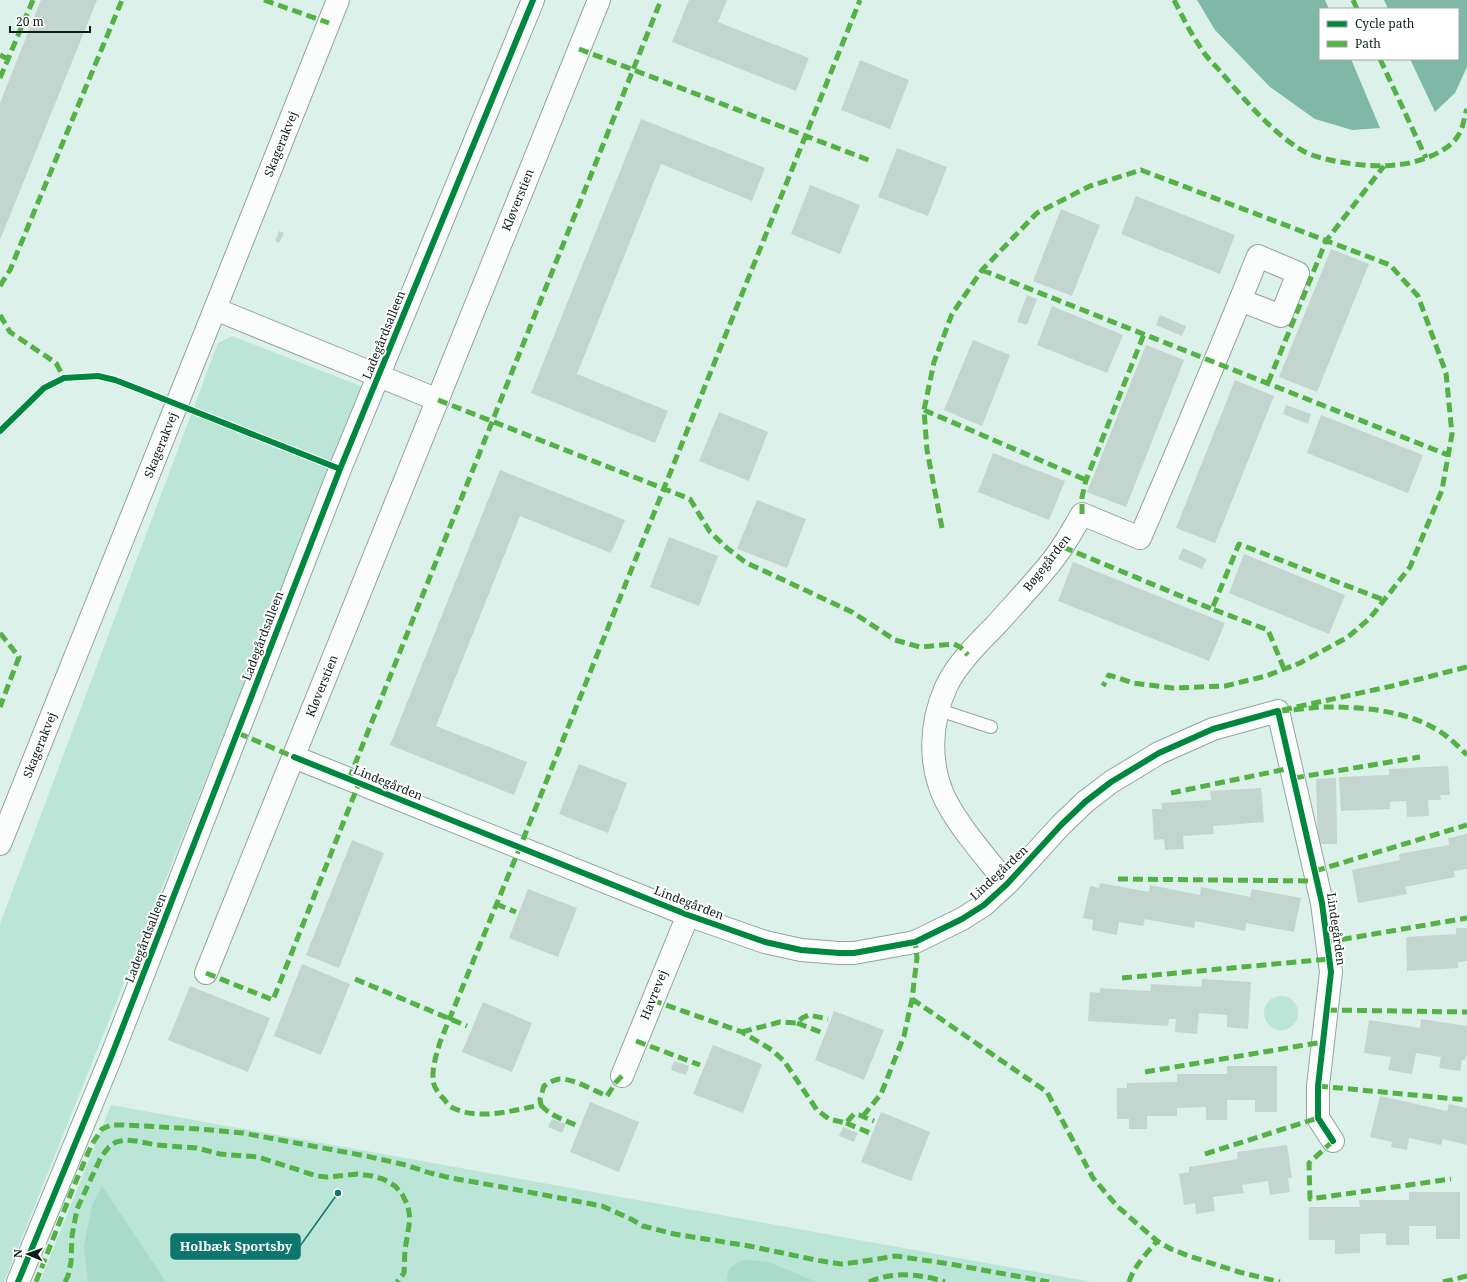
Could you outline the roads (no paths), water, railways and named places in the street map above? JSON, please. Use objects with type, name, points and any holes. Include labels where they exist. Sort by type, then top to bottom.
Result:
[{"type":"street","name":"Skagerakvej","points":[[0,844],[338,0]]},
{"type":"street","name":"Ladegårdsalleen","points":[[18,1282],[111,1057],[340,469],[533,0]]},
{"type":"street","name":"Kløverstien","points":[[206,973],[599,0]]},
{"type":"street","name":"Bøgegården","points":[[1007,884],[960,824],[944,794],[938,776],[933,753],[934,730],[946,687],[972,649],[1044,571],[1063,547],[1082,514],[1140,538],[1216,362],[1240,300]]},
{"type":"street","points":[[215,309],[438,400]]},
{"type":"street","name":"Lindegården","points":[[294,757],[688,915],[766,942],[801,950],[854,953],[915,942],[962,919],[984,905],[1007,884],[1061,825],[1085,802],[1111,782],[1159,753],[1212,729],[1278,711],[1322,903],[1331,972],[1318,1086],[1318,1118],[1333,1141]]},
{"type":"street","name":"Havrevej","points":[[622,1076],[688,915]]},
{"type":"lane","points":[[939,710],[991,727]]},
{"type":"place","name":"Holbæk Sportsby","points":[[338,1193]]}]
